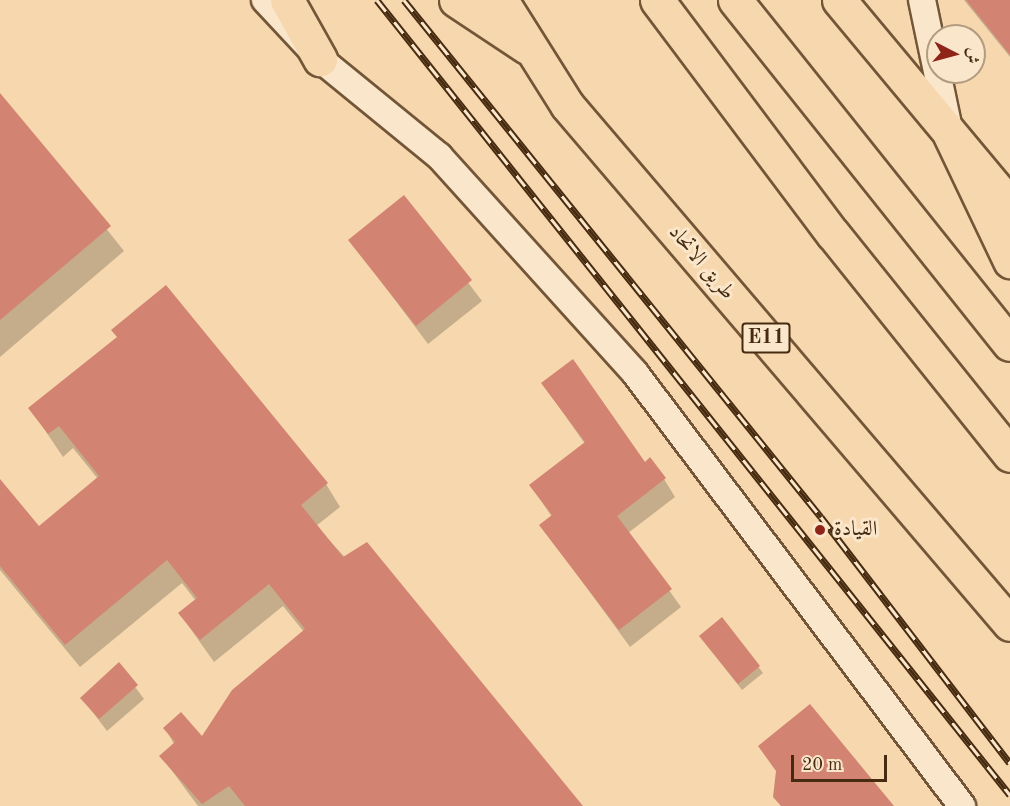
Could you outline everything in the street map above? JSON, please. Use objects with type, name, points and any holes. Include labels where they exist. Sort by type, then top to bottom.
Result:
[{"type":"main road","points":[[287,0],[320,59]]},
{"type":"main road","points":[[456,0],[527,47]]},
{"type":"main road","name":"طريق الاتحاد","points":[[501,0],[527,47],[567,105],[1010,624]]},
{"type":"main road","points":[[657,0],[833,234],[1010,455]]},
{"type":"main road","points":[[735,0],[1010,344]]},
{"type":"main road","points":[[840,0],[1010,205]]},
{"type":"main road","points":[[951,135],[1010,261]]},
{"type":"street","points":[[266,0],[320,59],[439,156],[635,373],[962,806]]},
{"type":"street","points":[[922,0],[951,135]]},
{"type":"building","points":[[966,0],[1010,0],[1010,55],[986,24]]},
{"type":"building","points":[[0,93],[111,226],[0,320]]},
{"type":"building","points":[[404,195],[472,280],[416,326],[348,240]]},
{"type":"building","points":[[166,285],[328,483],[301,505],[343,557],[367,542],[583,806],[245,806],[229,786],[202,804],[159,756],[175,742],[163,728],[181,712],[202,736],[232,690],[305,629],[269,584],[200,640],[178,613],[197,598],[167,560],[65,645],[0,566],[0,479],[39,526],[99,476],[59,426],[48,434],[28,408],[117,337],[111,330]]},
{"type":"building","points":[[573,359],[645,462],[650,457],[666,478],[617,516],[672,589],[619,630],[539,525],[552,515],[529,485],[585,442],[541,383]]},
{"type":"building","points":[[722,617],[760,666],[738,684],[699,636]]},
{"type":"building","points":[[119,662],[138,685],[99,719],[80,698]]},
{"type":"building","points":[[810,704],[894,806],[781,806],[773,797],[776,771],[758,746]]},
{"type":"railway","points":[[377,0],[1010,795]]},
{"type":"railway","points":[[404,0],[821,517],[1010,763]]},
{"type":"place","name":"القيادة","points":[[820,530]]}]
